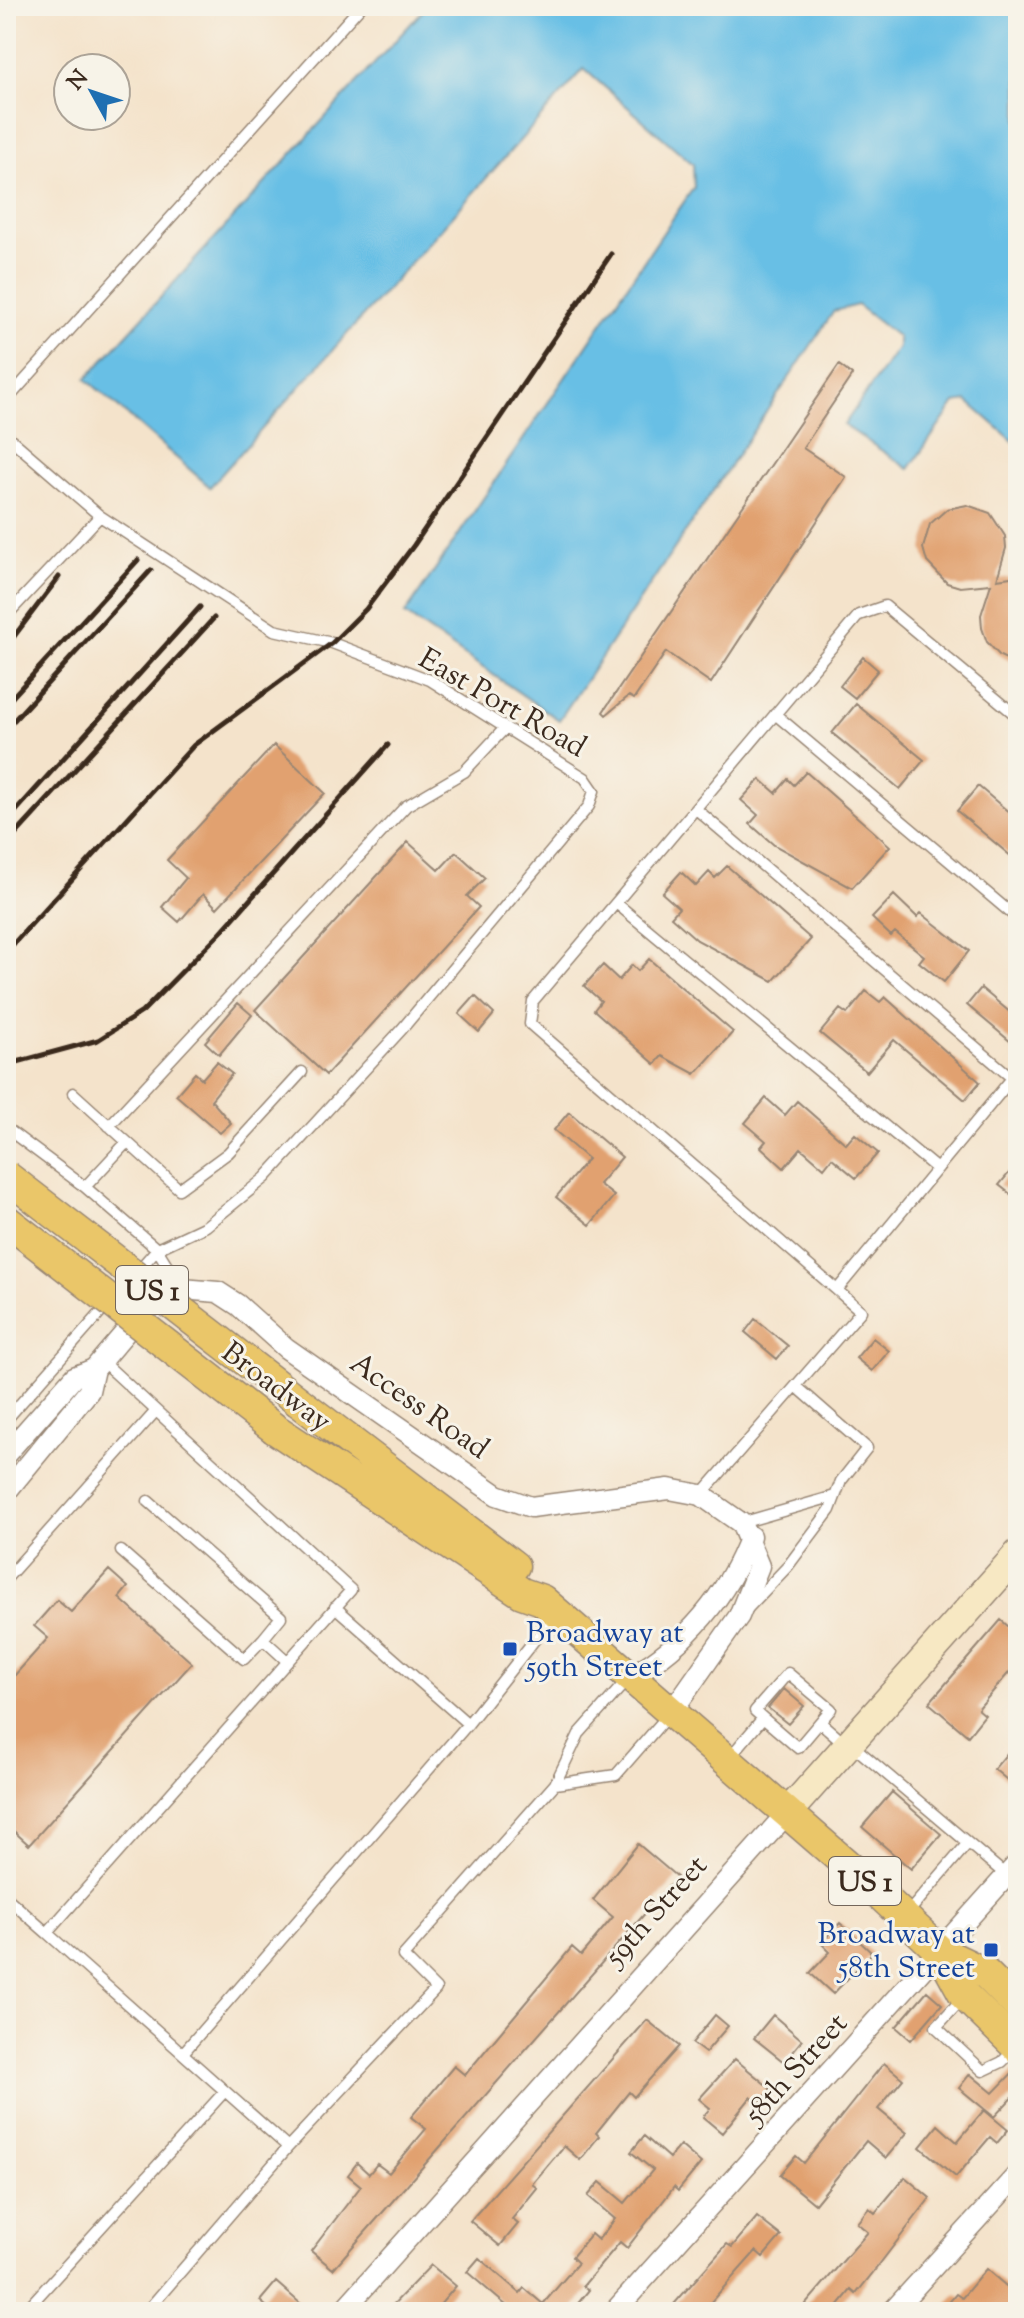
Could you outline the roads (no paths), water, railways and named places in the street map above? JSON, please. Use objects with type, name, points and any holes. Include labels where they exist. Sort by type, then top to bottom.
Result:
[{"type":"main road","name":"Broadway","points":[[6,1176],[537,1585],[549,1606]]},
{"type":"main road","name":"Broadway","points":[[6,1220],[275,1429],[522,1593],[549,1606],[789,1811],[941,1952],[985,1973],[1018,2006]]},
{"type":"main road","name":"Broadway","points":[[941,1952],[965,1996],[1018,2047]]},
{"type":"street","points":[[6,1454],[74,1377],[98,1365],[154,1304],[182,1289]]},
{"type":"street","name":"Access Road","points":[[182,1289],[218,1292],[238,1305],[286,1348],[497,1495],[531,1507],[669,1489],[701,1495],[745,1529]]},
{"type":"street","points":[[6,1492],[89,1391],[98,1365]]},
{"type":"street","points":[[673,1710],[739,1616],[759,1566],[745,1529]]},
{"type":"street","points":[[631,1676],[658,1661],[700,1620],[740,1560],[745,1529]]},
{"type":"street","name":"59th Street","points":[[342,2312],[1018,1554]]},
{"type":"street","name":"58th Street","points":[[614,2312],[941,1952],[1012,1869]]},
{"type":"street","points":[[892,2312],[1018,2174]]},
{"type":"lane","points":[[6,401],[361,6]]},
{"type":"lane","name":"East Port Road","points":[[6,435],[100,516],[274,630],[332,643],[430,680],[585,778],[594,791],[589,806],[402,1029],[265,1178],[206,1226],[157,1249]]},
{"type":"lane","points":[[6,616],[100,516]]},
{"type":"lane","points":[[701,1495],[861,1311],[530,1024],[533,1001],[859,615],[885,606],[1018,717]]},
{"type":"lane","points":[[775,714],[1018,919]]},
{"type":"lane","points":[[109,1126],[406,806],[464,772],[505,728]]},
{"type":"lane","points":[[696,809],[1015,1074],[837,1290]]},
{"type":"lane","points":[[616,903],[937,1169]]},
{"type":"lane","points":[[73,1093],[179,1189],[228,1153],[302,1072]]},
{"type":"lane","points":[[6,1128],[85,1187],[157,1249],[182,1289]]},
{"type":"lane","points":[[85,1187],[127,1142]]},
{"type":"lane","points":[[6,1420],[157,1249]]},
{"type":"lane","points":[[47,1933],[351,1590],[155,1412],[98,1365]]},
{"type":"lane","points":[[739,1616],[788,1566],[830,1510],[841,1481],[867,1448],[796,1386]]},
{"type":"lane","points":[[6,1579],[155,1412]]},
{"type":"lane","points":[[745,1529],[835,1496]]},
{"type":"lane","points":[[121,1551],[244,1659],[281,1617],[148,1501]]},
{"type":"lane","points":[[183,2053],[468,1724],[549,1606]]},
{"type":"lane","points":[[335,1607],[468,1724]]},
{"type":"lane","points":[[263,1639],[287,1661]]},
{"type":"lane","points":[[788,1673],[831,1709],[798,1748],[763,1718],[755,1711],[788,1673]]},
{"type":"lane","points":[[146,2312],[288,2147],[436,1989],[403,1956],[555,1784],[579,1734],[631,1676]]},
{"type":"lane","points":[[555,1784],[616,1775],[673,1710]]},
{"type":"lane","points":[[728,1758],[763,1718]]},
{"type":"lane","points":[[820,1722],[968,1843],[1012,1869]]},
{"type":"lane","points":[[904,1918],[968,1843]]},
{"type":"lane","points":[[6,1897],[288,2147]]},
{"type":"lane","points":[[965,1996],[936,2027],[983,2071],[1002,2062],[1018,2047]]},
{"type":"lane","points":[[24,2312],[225,2091]]},
{"type":"water","points":[[427,6],[1018,6],[1018,445],[967,401],[955,403],[909,469],[844,425],[898,347],[898,337],[857,305],[834,311],[559,720],[405,614],[694,187],[693,164],[584,69],[210,487],[86,379]]},
{"type":"railway","points":[[6,952],[194,745],[332,643],[366,609],[414,545],[611,254]]},
{"type":"railway","points":[[6,704],[138,560]]},
{"type":"railway","points":[[6,729],[151,570]]},
{"type":"railway","points":[[6,647],[59,577]]},
{"type":"railway","points":[[6,822],[200,607]]},
{"type":"railway","points":[[6,845],[214,618]]},
{"type":"railway","points":[[6,1065],[98,1040],[142,1012],[221,932],[388,745]]},
{"type":"place","name":"Broadway at 59th Street","points":[[510,1649]]},
{"type":"place","name":"Broadway at 58th Street","points":[[991,1950]]}]
